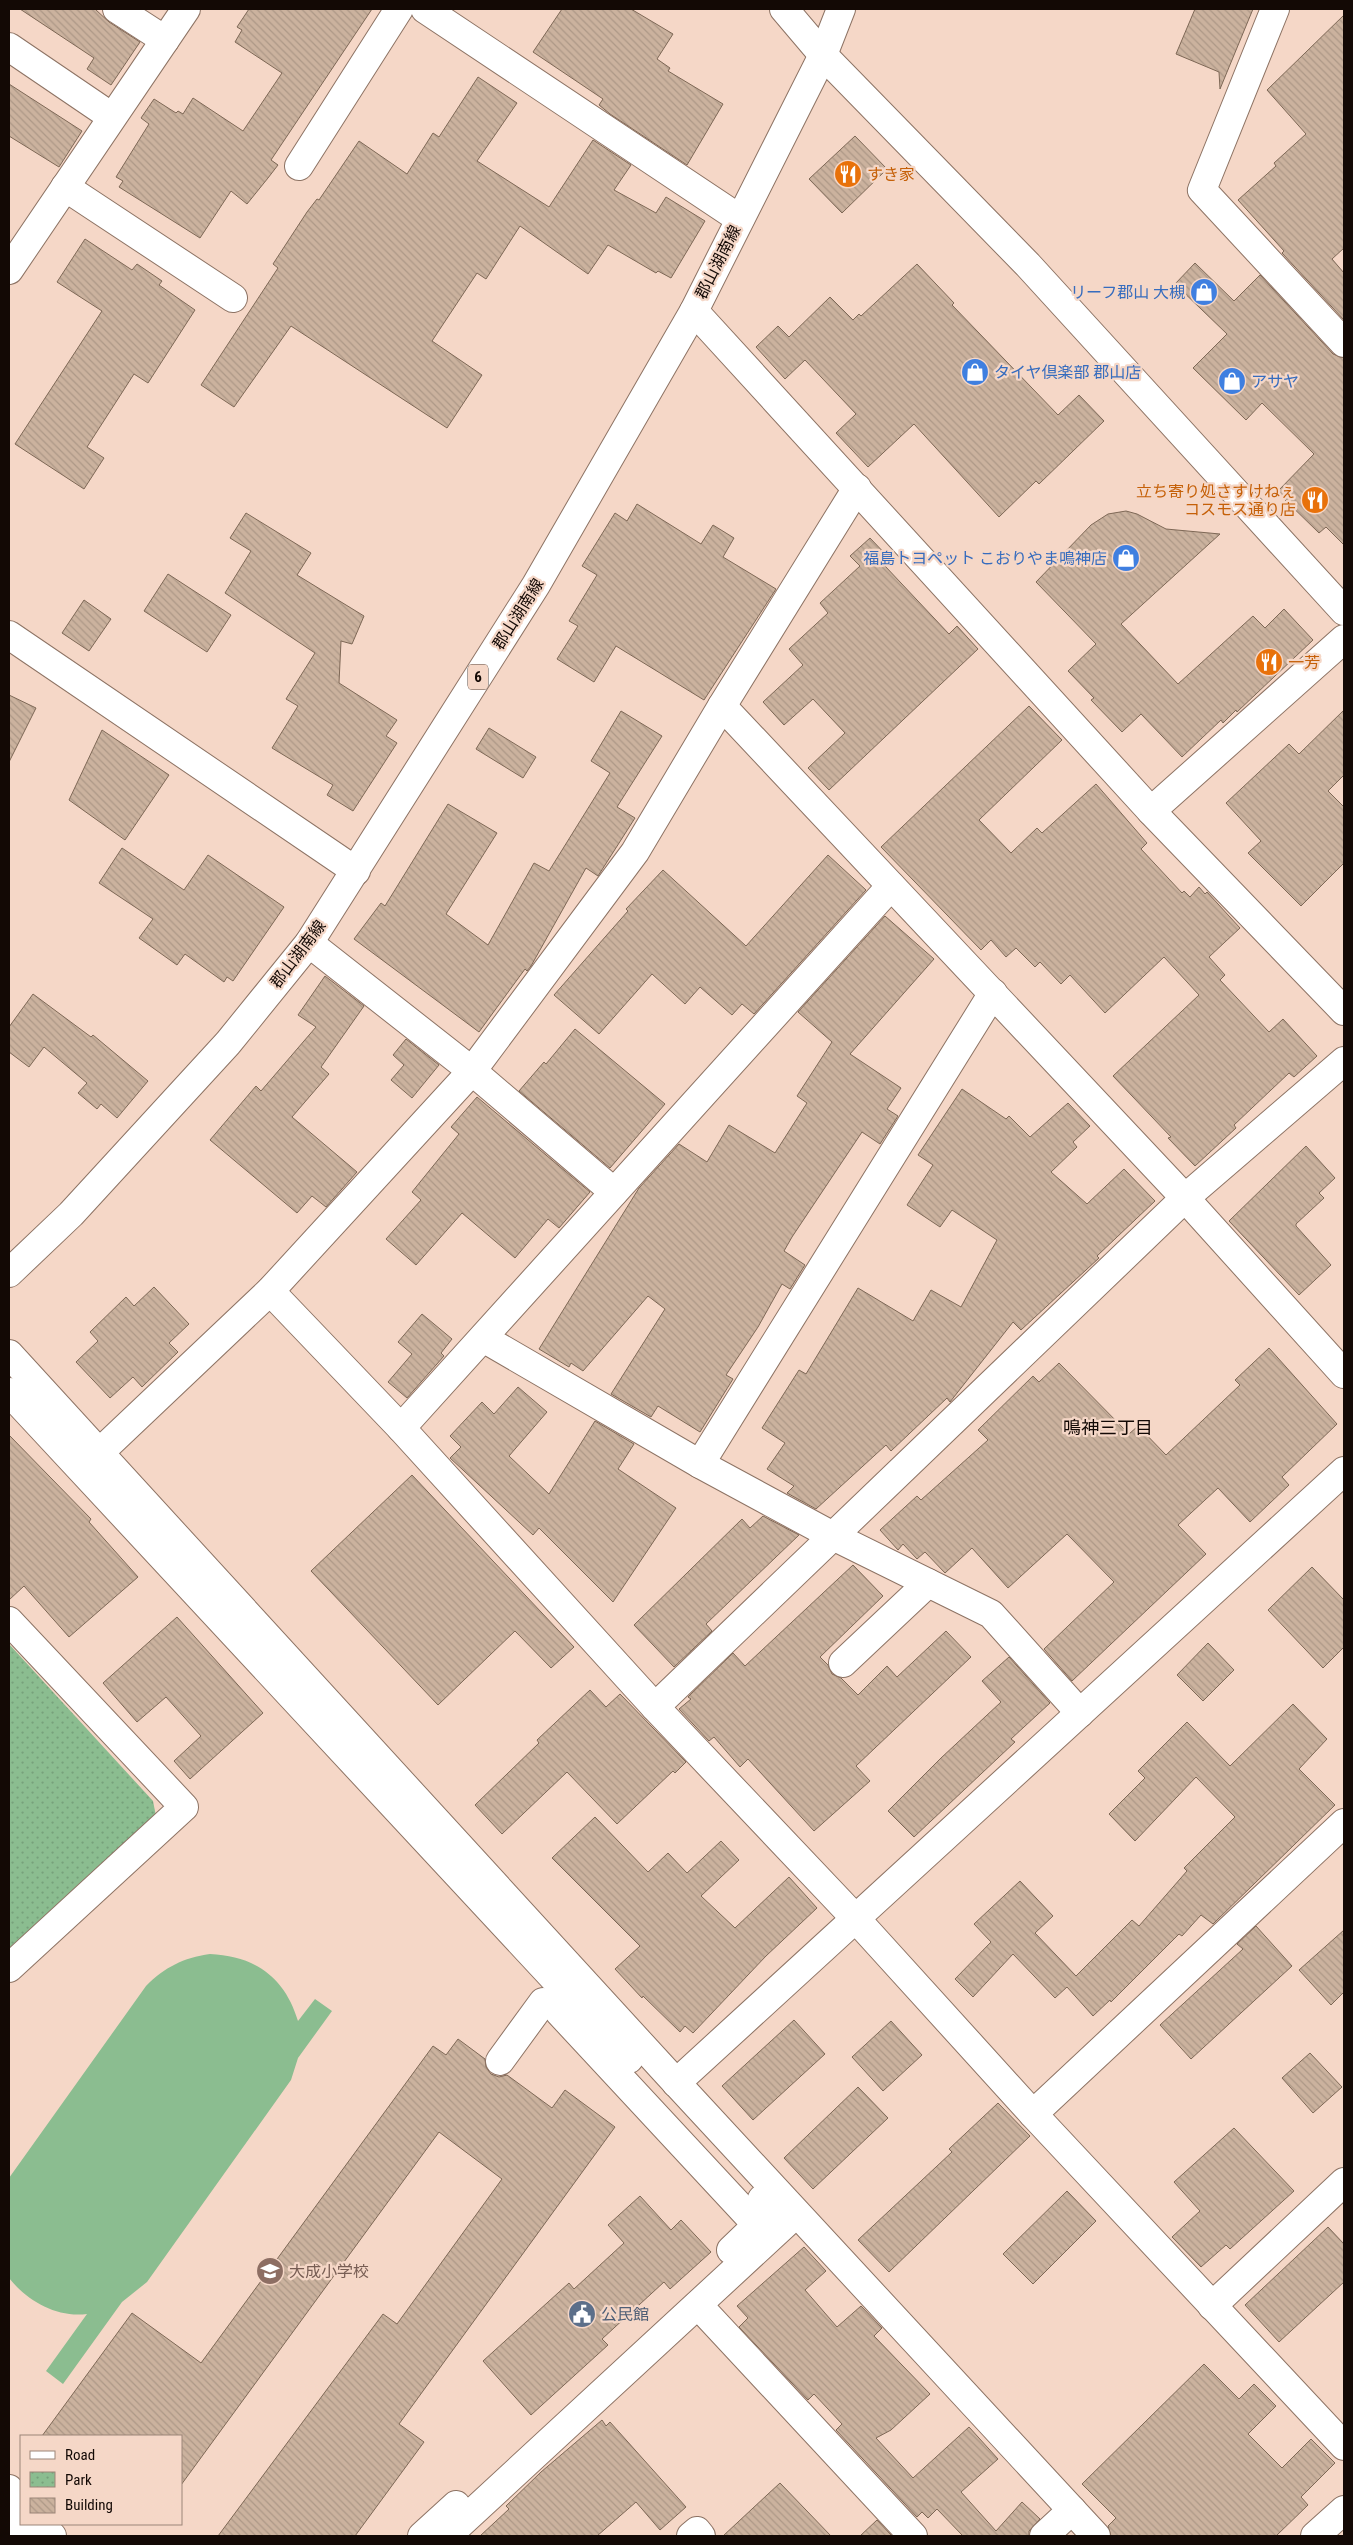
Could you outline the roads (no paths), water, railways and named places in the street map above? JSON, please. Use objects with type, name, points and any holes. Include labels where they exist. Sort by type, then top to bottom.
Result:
[{"type":"street","points":[[116,9],[165,40]]},
{"type":"street","points":[[9,270],[186,9]]},
{"type":"street","points":[[299,166],[399,9]]},
{"type":"street","points":[[425,9],[740,220]]},
{"type":"street","points":[[784,9],[823,54],[1028,265],[1344,611]]},
{"type":"street","name":"郡山湖南線","points":[[9,1273],[71,1214],[228,1043],[309,943],[536,585],[694,311],[823,54],[841,9]]},
{"type":"street","points":[[1275,9],[1202,190],[1344,343]]},
{"type":"street","points":[[9,47],[112,118]]},
{"type":"street","points":[[65,187],[233,298]]},
{"type":"street","points":[[694,311],[1151,811],[1344,1011]]},
{"type":"street","points":[[100,1452],[270,1292],[472,1071],[635,852],[722,706],[857,488]]},
{"type":"street","points":[[9,635],[356,871]]},
{"type":"street","points":[[1151,811],[1344,639]]},
{"type":"street","points":[[722,706],[1185,1198],[1344,1374]]},
{"type":"street","points":[[401,1428],[891,886]]},
{"type":"street","points":[[309,943],[472,1071],[614,1192]]},
{"type":"street","points":[[700,1464],[993,993]]},
{"type":"street","points":[[655,1707],[1185,1198],[1344,1061]]},
{"type":"street","points":[[270,1292],[401,1428],[655,1707],[856,1919],[1033,2114],[1344,2446]]},
{"type":"street","points":[[483,1338],[700,1464],[833,1536],[991,1614],[1080,1714]]},
{"type":"street","points":[[9,1354],[676,2083],[1096,2536]]},
{"type":"street","points":[[9,1392],[492,1914],[786,2223],[447,2536]]},
{"type":"street","points":[[9,1418],[757,2225],[422,2536]]},
{"type":"street","points":[[676,2083],[1344,1471]]},
{"type":"street","points":[[843,1663],[928,1583]]},
{"type":"street","points":[[9,1621],[184,1807],[9,1968]]},
{"type":"street","points":[[1033,2114],[1344,1823]]},
{"type":"street","points":[[500,2061],[544,2002]]},
{"type":"street","points":[[1212,2306],[1344,2182]]},
{"type":"street","points":[[691,2310],[888,2536]]},
{"type":"street","points":[[691,2310],[913,2536]]},
{"type":"street","points":[[9,2490],[20,2502]]},
{"type":"street","points":[[1044,2536],[1072,2510]]},
{"type":"street","points":[[1315,2536],[1344,2510]]},
{"type":"street","points":[[9,2515],[29,2536]]},
{"type":"street","points":[[41,2525],[52,2536]]},
{"type":"street","points":[[691,2536],[697,2531],[701,2536]]},
{"type":"place","name":"すき家","points":[[848,174]]},
{"type":"place","name":"リーフ郡山 大槻","points":[[1204,292]]},
{"type":"place","name":"タイヤ倶楽部 郡山店","points":[[975,372]]},
{"type":"place","name":"アサヤ","points":[[1232,381]]},
{"type":"place","name":"立ち寄り処さすけねぇ コスモス通り店","points":[[1315,500]]},
{"type":"place","name":"福島トヨペット こおりやま鳴神店","points":[[1126,558]]},
{"type":"place","name":"一芳","points":[[1269,662]]},
{"type":"place","name":"大成小学校","points":[[270,2271]]},
{"type":"place","name":"公民館","points":[[582,2314]]},
{"type":"district","name":"鳴神三丁目","points":[[1108,1427]]}]
